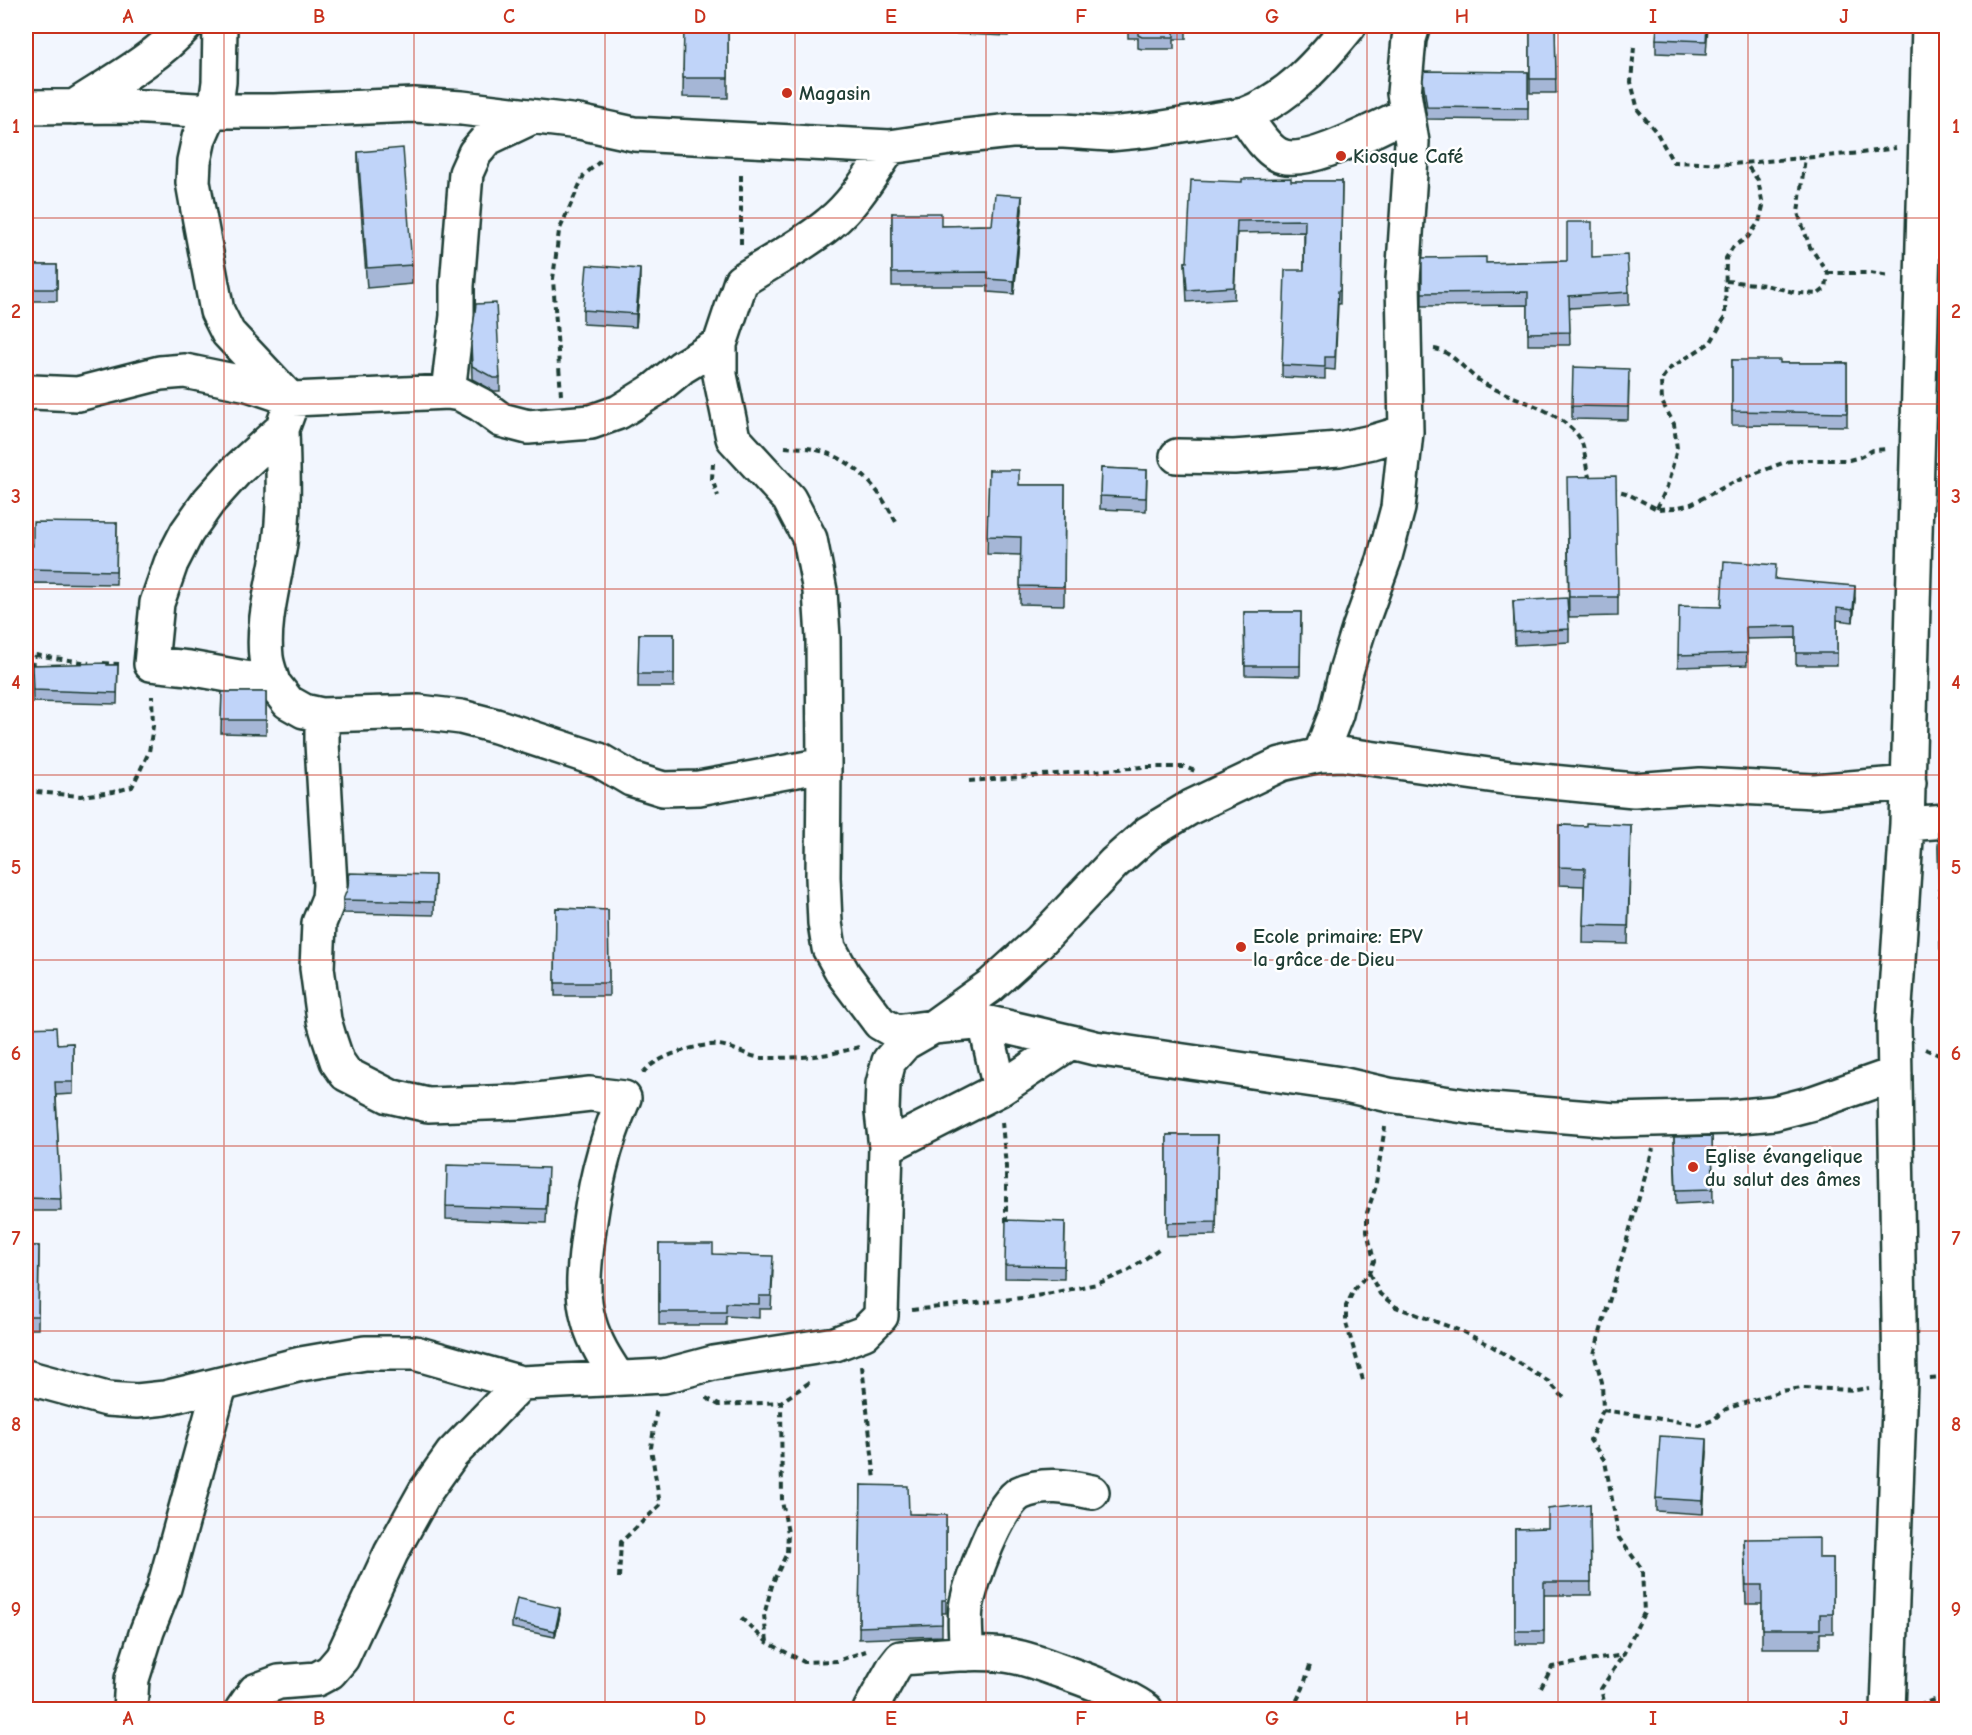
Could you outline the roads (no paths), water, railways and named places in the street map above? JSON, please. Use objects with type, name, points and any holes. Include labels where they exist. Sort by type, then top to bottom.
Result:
[{"type":"street","points":[[72,108],[142,64],[185,26]]},
{"type":"street","points":[[220,26],[219,82],[212,111],[199,138],[194,161],[193,182],[217,311],[228,333],[291,398]]},
{"type":"street","points":[[26,107],[130,106],[212,111],[274,111],[414,105],[462,108],[579,122],[634,134],[890,147],[957,136],[1011,131],[1109,134],[1244,115],[1259,109],[1295,85],[1312,70],[1349,26]]},
{"type":"street","points":[[1320,755],[1336,714],[1346,671],[1384,560],[1398,508],[1406,432],[1403,280],[1412,142],[1404,93],[1409,39],[1413,26]]},
{"type":"street","points":[[1902,1708],[1900,1381],[1894,1022],[1909,783],[1929,26]]},
{"type":"street","points":[[1244,115],[1277,154],[1287,158],[1299,158],[1336,147],[1407,114]]},
{"type":"street","points":[[448,392],[458,316],[457,286],[466,173],[475,153],[488,138],[532,117]]},
{"type":"street","points":[[890,147],[860,190],[832,222],[797,248],[741,281],[720,344],[720,375],[733,438],[789,499],[810,539],[820,591],[823,638],[825,922],[829,948],[844,975],[880,1023],[896,1032],[985,1022],[1095,1048],[1341,1084],[1389,1095],[1491,1110],[1615,1119],[1731,1117],[1774,1113],[1813,1103],[1895,1074]]},
{"type":"street","points":[[26,394],[32,392],[78,394],[160,373],[185,371],[248,384],[291,398],[448,392],[460,394],[481,405],[501,420],[528,427],[563,425],[591,422],[618,412],[654,390],[682,367],[720,344]]},
{"type":"street","points":[[291,398],[282,429],[283,514],[266,628],[266,658],[273,683],[288,702],[304,711],[322,715],[419,712],[461,717],[599,760],[631,779],[663,789],[699,788],[824,765]]},
{"type":"street","points":[[273,683],[189,668],[151,664],[157,603],[171,563],[187,532],[209,501],[236,471],[282,429]]},
{"type":"street","points":[[1177,456],[1234,457],[1339,449],[1406,432]]},
{"type":"street","points":[[322,715],[330,885],[319,923],[317,968],[324,1020],[337,1061],[346,1074],[389,1096],[428,1105],[520,1102],[590,1094],[624,1098],[609,1132],[594,1189],[582,1284],[588,1321],[601,1352],[618,1378]]},
{"type":"street","points":[[26,1377],[107,1399],[137,1401],[165,1398],[301,1364],[365,1353],[415,1353],[521,1383],[664,1376],[713,1362],[860,1331],[886,1147],[882,1112],[883,1084],[889,1061],[905,1043],[933,1027],[990,986],[1020,960],[1114,862],[1148,833],[1191,807],[1281,764],[1320,755],[1341,754],[1510,778],[1634,790],[1700,785],[1814,791],[1909,783]]},
{"type":"street","points":[[1907,824],[1947,821]]},
{"type":"street","points":[[985,1022],[1000,1089]]},
{"type":"street","points":[[886,1147],[1000,1089],[1071,1042]]},
{"type":"street","points":[[242,1710],[255,1691],[279,1682],[317,1679],[330,1672],[342,1658],[391,1553],[425,1492],[452,1454],[521,1383]]},
{"type":"street","points":[[130,1710],[132,1679],[164,1588],[220,1385]]},
{"type":"street","points":[[967,1654],[966,1607],[979,1566],[1001,1514],[1018,1495],[1036,1487],[1055,1486],[1092,1492]]},
{"type":"street","points":[[870,1710],[894,1666],[901,1658],[967,1654],[1008,1655],[1041,1664],[1100,1685],[1126,1697],[1146,1710]]},
{"type":"place","name":"Magasin","points":[[787,93]]},
{"type":"place","name":"Kiosque Café","points":[[1341,156]]},
{"type":"place","name":"Ecole primaire: EPV la grâce de Dieu","points":[[1241,947]]},
{"type":"place","name":"Eglise évangelique du salut des âmes","points":[[1693,1167]]}]
